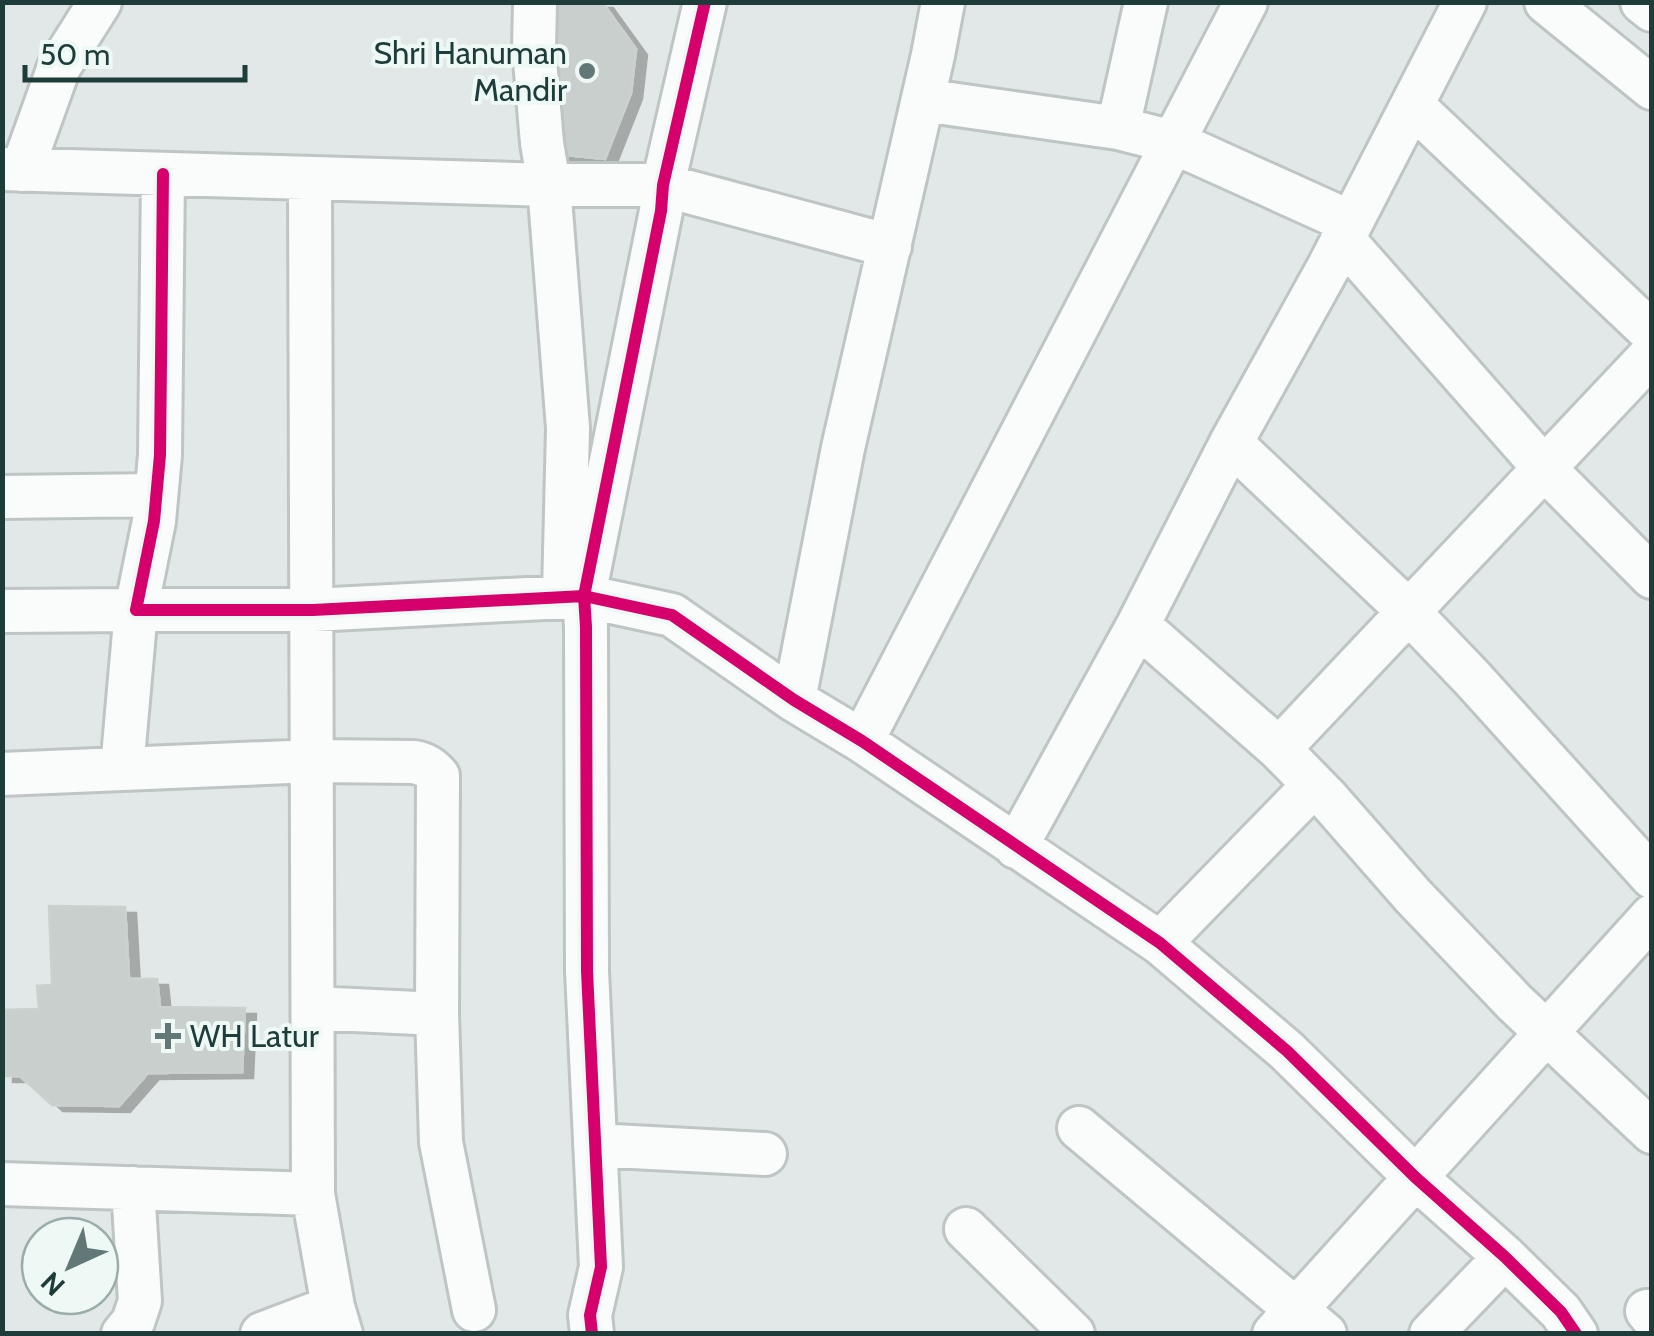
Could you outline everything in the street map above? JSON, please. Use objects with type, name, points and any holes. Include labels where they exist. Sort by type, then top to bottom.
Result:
[{"type":"street","points":[[100,2],[59,67],[12,170],[663,185],[890,246]]},
{"type":"street","points":[[535,2],[534,50],[542,143],[550,185],[568,428],[574,597],[586,646],[587,972],[601,1268],[590,1315],[592,1334]]},
{"type":"street","points":[[574,597],[704,2]]},
{"type":"street","points":[[1118,128],[1146,2]]},
{"type":"street","points":[[862,741],[1246,2]]},
{"type":"street","points":[[1016,847],[1138,625],[1465,2]]},
{"type":"street","points":[[1546,2],[1652,88]]},
{"type":"street","points":[[1642,2],[1652,10]]},
{"type":"street","points":[[794,700],[843,448],[923,100],[932,4]]},
{"type":"street","points":[[923,100],[1118,128],[1173,142],[1346,230],[1544,468],[1652,577]]},
{"type":"street","points":[[1412,105],[1652,333]]},
{"type":"street","points":[[122,769],[136,610],[154,520],[160,455],[163,174]]},
{"type":"street","points":[[262,1334],[337,1320],[313,1194],[310,178]]},
{"type":"street","points":[[1280,749],[1652,354]]},
{"type":"street","points":[[1231,443],[1409,612],[1652,877]]},
{"type":"street","points":[[2,497],[156,495]]},
{"type":"street","points":[[2,611],[313,610],[574,597],[672,615],[1160,943],[1288,1051],[1414,1177],[1505,1256],[1561,1312],[1576,1334]]},
{"type":"street","points":[[1138,625],[1280,749],[1413,896],[1546,1033],[1652,1132]]},
{"type":"street","points":[[2,774],[313,761],[414,762],[424,764],[438,776],[441,1142],[474,1310]]},
{"type":"street","points":[[1160,943],[1314,785]]},
{"type":"street","points":[[1079,1128],[1298,1325],[1414,1177],[1652,916]]},
{"type":"street","points":[[313,1008],[437,1014]]},
{"type":"street","points":[[595,1145],[765,1154]]},
{"type":"street","points":[[2,1184],[313,1194]]},
{"type":"street","points":[[124,1334],[140,1301],[133,1188]]},
{"type":"street","points":[[966,1229],[1072,1334]]},
{"type":"street","points":[[1431,1334],[1505,1256]]},
{"type":"building","name":"Shri Hanuman Mandir","points":[[540,2],[602,2],[636,49],[631,93],[605,159],[547,153]]},
{"type":"building","points":[[49,906],[125,907],[129,979],[157,979],[160,1007],[245,1008],[242,1072],[148,1073],[119,1106],[52,1105],[20,1076],[2,1076],[2,1010],[39,1009],[37,986],[52,985]]},
{"type":"cycle path","points":[[592,1334],[590,1315],[601,1267],[587,971],[584,596],[663,185],[705,2]]},
{"type":"cycle path","points":[[163,174],[160,455],[154,521],[136,610],[313,610],[584,596],[672,615],[1160,943],[1287,1051],[1415,1177],[1505,1257],[1561,1312],[1576,1334]]},
{"type":"place","name":"Shri Hanuman Mandir","points":[[587,71]]},
{"type":"place","name":"WH Latur","points":[[168,1036]]}]
